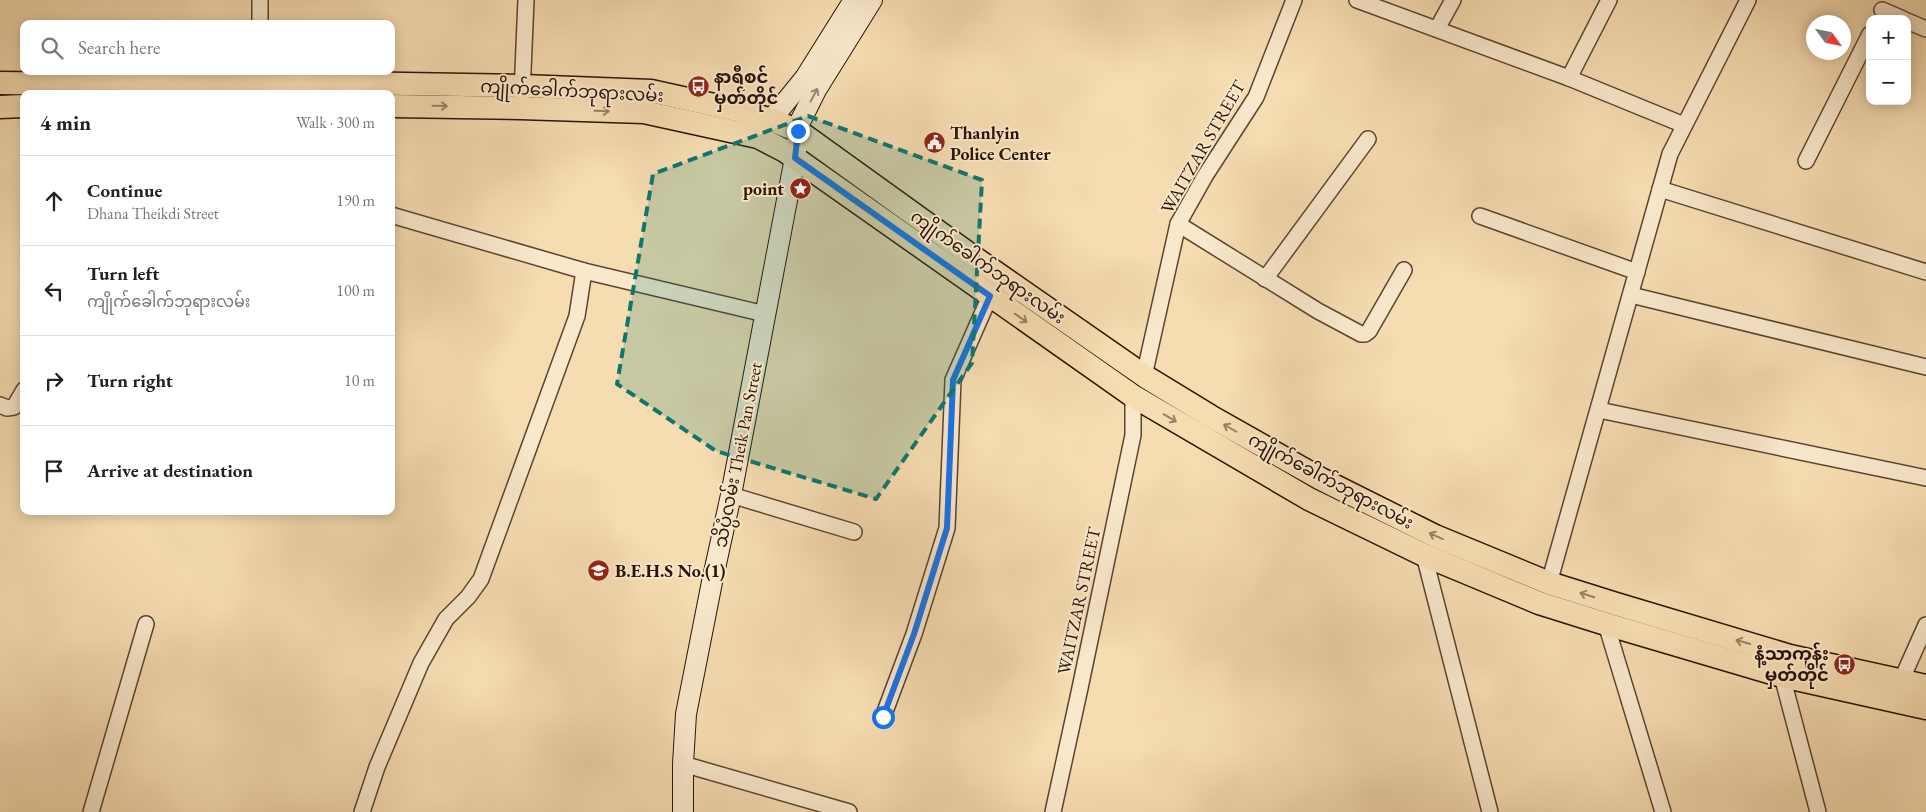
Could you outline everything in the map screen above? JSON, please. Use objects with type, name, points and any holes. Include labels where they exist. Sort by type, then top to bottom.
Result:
[{"type":"main road","name":"ကျိုက်ခေါက်ဘုရားလမ်း","points":[[0,83],[174,85],[260,77],[346,88],[385,90]]},
{"type":"main road","name":"ကျိုက်ခေါက်ဘုရားလမ်း","points":[[395,91],[522,97],[644,112],[758,137],[785,151],[1133,396],[1309,499],[1424,555],[1540,603],[1782,676],[1926,708]]},
{"type":"main road","name":"ကျိုက်ခေါက်ဘုရားလမ်း","points":[[395,106],[522,97],[651,92],[741,111],[772,120],[798,131],[1144,376],[1321,479],[1435,536],[1550,583],[1790,656],[1926,686]]},
{"type":"main road","points":[[0,107],[20,106]]},
{"type":"street","points":[[260,0],[260,20]]},
{"type":"street","points":[[522,97],[526,0]]},
{"type":"street","points":[[758,137],[804,78],[854,0]]},
{"type":"street","name":"သိပ္ပံလမ်း Theik Pan Street","points":[[683,812],[686,714],[731,495],[795,158],[800,122],[816,90],[872,0]]},
{"type":"street","name":"WAITZAR STREET","points":[[1144,376],[1178,224],[1205,176],[1256,97],[1294,0]]},
{"type":"street","points":[[1357,0],[1569,78],[1684,125]]},
{"type":"street","points":[[1437,29],[1453,0]]},
{"type":"street","points":[[1569,78],[1609,0]]},
{"type":"street","points":[[1550,583],[1670,154],[1748,0]]},
{"type":"street","points":[[1911,23],[1926,29]]},
{"type":"street","points":[[1806,161],[1866,42]]},
{"type":"street","points":[[1265,279],[1368,139]]},
{"type":"street","points":[[1660,189],[1926,272]]},
{"type":"street","points":[[395,216],[584,271],[765,314]]},
{"type":"street","points":[[1480,216],[1637,272]]},
{"type":"street","points":[[1178,224],[1318,311],[1361,334],[1369,331],[1404,270]]},
{"type":"street","points":[[362,812],[377,767],[421,663],[446,620],[468,597],[481,579],[577,316],[584,271]]},
{"type":"street","points":[[1631,295],[1926,367]]},
{"type":"street","points":[[883,717],[914,634],[947,528],[953,380],[990,296]]},
{"type":"street","name":"WAITZAR STREET","points":[[1053,812],[1133,435],[1133,396]]},
{"type":"street","points":[[0,405],[7,408],[14,407],[20,397]]},
{"type":"street","points":[[1599,410],[1926,478]]},
{"type":"street","points":[[731,495],[854,532]]},
{"type":"street","points":[[1424,555],[1490,812]]},
{"type":"street","points":[[91,812],[146,624]]},
{"type":"street","points":[[1606,624],[1663,812]]},
{"type":"street","points":[[1901,681],[1926,625]]},
{"type":"street","points":[[1782,676],[1818,812]]},
{"type":"street","points":[[683,764],[849,812]]},
{"type":"highlighted area","points":[[808,116],[982,180],[972,363],[876,499],[716,451],[617,384],[653,174]]},
{"type":"place","name":"နာရီစင် မှတ်တိုင်","points":[[698,87]]},
{"type":"place","name":"Thanlyin Police Center","points":[[934,143]]},
{"type":"place","name":"point","points":[[800,189]]},
{"type":"place","name":"B.E.H.S No.(1)","points":[[599,571]]},
{"type":"place","name":"နံ့သာကုန်း မှတ်တိုင်","points":[[1845,664]]},
{"type":"route","points":[[798,131],[795,158],[990,296],[953,380],[947,528],[914,634],[883,717]]}]
